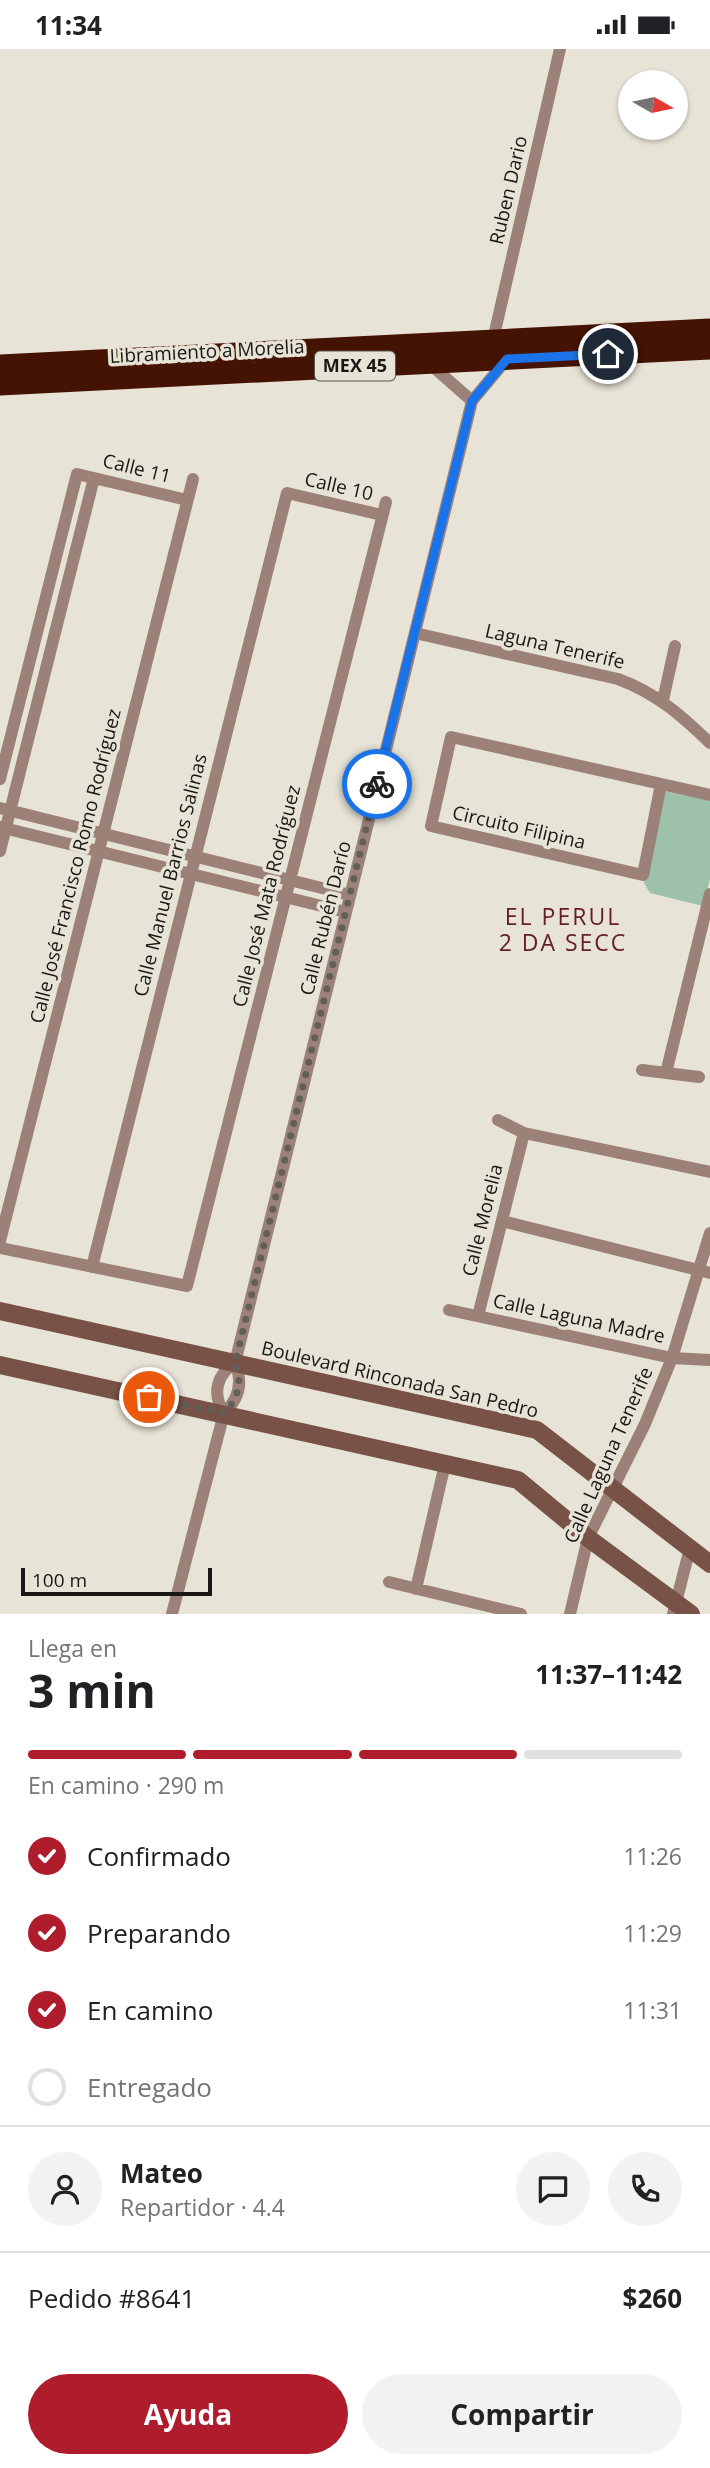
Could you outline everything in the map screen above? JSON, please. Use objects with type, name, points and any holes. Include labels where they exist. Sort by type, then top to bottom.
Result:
[{"type":"highway","name":"Libramiento a Morelia","points":[[0,365],[710,329]]},
{"type":"highway","name":"Libramiento a Morelia","points":[[0,385],[710,349]]},
{"type":"street","name":"Ruben Dario","points":[[493,340],[560,49]]},
{"type":"street","name":"Calle Rubén Darío","points":[[172,1614],[224,1413],[237,1394],[239,1378],[235,1363],[472,401],[507,359]]},
{"type":"street","points":[[428,363],[472,401]]},
{"type":"street","name":"Calle 11","points":[[0,779],[77,474],[187,501]]},
{"type":"street","points":[[0,851],[5,810],[93,478]]},
{"type":"street","name":"Calle José Francisco Romo Rodríguez","points":[[0,1241],[193,479]]},
{"type":"street","name":"Calle 10","points":[[286,493],[382,515]]},
{"type":"street","name":"Calle Manuel Barrios Salinas","points":[[92,1266],[286,493]]},
{"type":"street","name":"Calle José Mata Rodríguez","points":[[92,1266],[187,1286],[386,502]]},
{"type":"street","name":"Laguna Tenerife","points":[[415,633],[618,679],[663,700],[710,743]]},
{"type":"street","points":[[663,700],[675,646]]},
{"type":"street","name":"Circuito Filipina","points":[[661,784],[643,875],[431,826],[451,737],[661,784],[710,795]]},
{"type":"street","points":[[5,810],[350,894]]},
{"type":"street","points":[[3,828],[346,912]]},
{"type":"street","points":[[666,1073],[710,894]]},
{"type":"street","points":[[642,1070],[699,1077]]},
{"type":"street","points":[[498,1120],[524,1133],[710,1172]]},
{"type":"street","name":"Calle Morelia","points":[[478,1316],[524,1133]]},
{"type":"street","points":[[502,1221],[705,1272]]},
{"type":"street","name":"Calle Laguna Tenerife","points":[[570,1614],[588,1538],[645,1424],[672,1358],[705,1272],[710,1233]]},
{"type":"street","points":[[0,1248],[92,1266]]},
{"type":"street","name":"Calle Laguna Madre","points":[[449,1310],[672,1358],[710,1360]]},
{"type":"street","name":"Boulevard Rinconada San Pedro","points":[[0,1311],[537,1430],[710,1564]]},
{"type":"street","name":"Calle Rubén Darío","points":[[224,1413],[217,1398],[218,1381],[222,1373],[235,1363]]},
{"type":"street","points":[[0,1365],[518,1480],[675,1608],[691,1614]]},
{"type":"street","points":[[416,1589],[445,1464]]},
{"type":"street","points":[[675,1608],[690,1548]]},
{"type":"street","points":[[389,1582],[521,1614]]},
{"type":"green space","points":[[663,791],[710,800],[710,879],[703,906],[650,893],[644,883]]},
{"type":"way so far","points":[[149,1397],[224,1413],[237,1394],[239,1378],[235,1363],[377,784]]},
{"type":"district","name":"EL PERUL 2 DA SECC","points":[[563,930]]},
{"type":"route","points":[[377,784],[472,401],[507,359],[608,354]]}]
